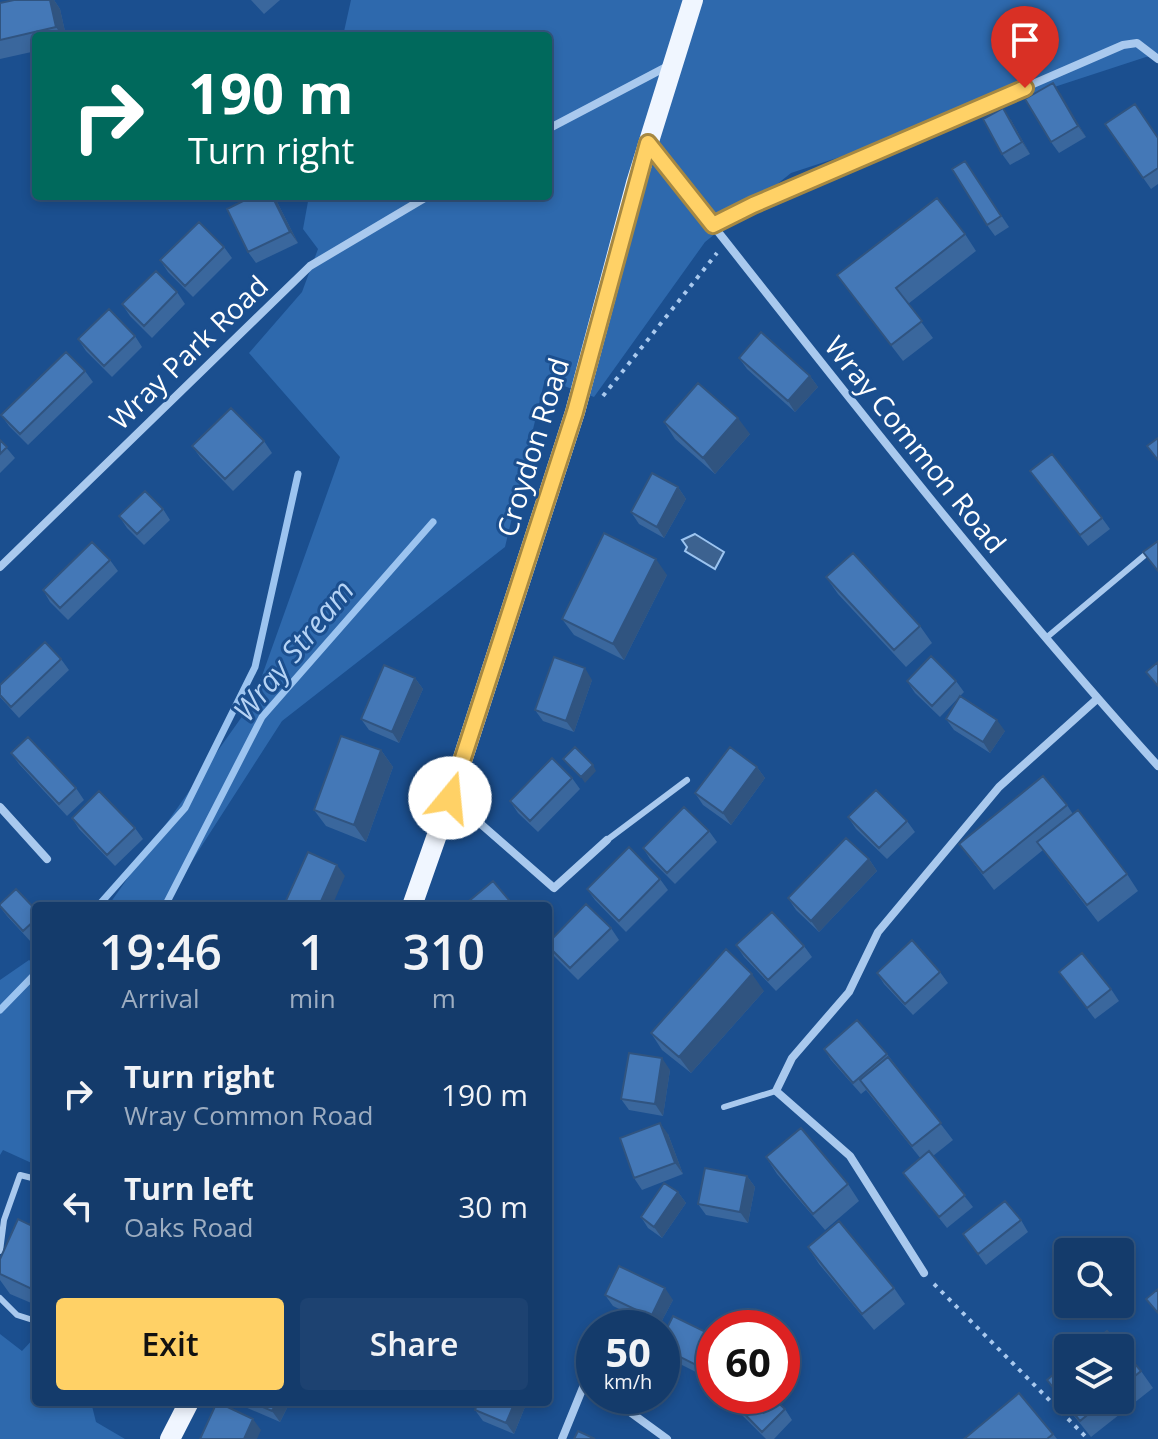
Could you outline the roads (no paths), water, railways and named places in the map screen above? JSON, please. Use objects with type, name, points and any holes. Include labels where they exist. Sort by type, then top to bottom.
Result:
[{"type":"main road","name":"Croydon Road","points":[[413,902],[575,412],[648,143],[693,0]]},
{"type":"main road","points":[[170,1439],[187,1406]]},
{"type":"street","points":[[713,225],[1131,42],[1145,46],[1158,59]]},
{"type":"street","points":[[552,127],[673,64]]},
{"type":"street","name":"Wray Common Road","points":[[648,143],[897,458],[1097,699],[1158,766]]},
{"type":"street","name":"Wray Park Road","points":[[0,567],[310,266],[421,200]]},
{"type":"street","points":[[924,1273],[850,1156],[776,1091],[792,1058],[849,992],[878,932],[888,919],[999,787],[1097,699]]},
{"type":"street","points":[[450,798],[554,888],[607,840]]},
{"type":"street","points":[[0,807],[47,859]]},
{"type":"street","points":[[562,1439],[576,1411]]},
{"type":"street","points":[[633,1414],[667,1439]]},
{"type":"lane","points":[[1046,638],[1158,544]]},
{"type":"lane","points":[[607,840],[687,780]]},
{"type":"lane","points":[[724,1107],[776,1091]]},
{"type":"lane","points":[[0,1251],[4,1220],[20,1175],[32,1178]]},
{"type":"lane","points":[[0,1298],[17,1315],[32,1320]]},
{"type":"waterway","points":[[102,902],[185,808],[255,667],[298,474]]},
{"type":"waterway","name":"Wray Stream","points":[[167,902],[262,717],[433,522]]},
{"type":"waterway","name":"Wray Stream","points":[[0,1010],[32,977]]}]
